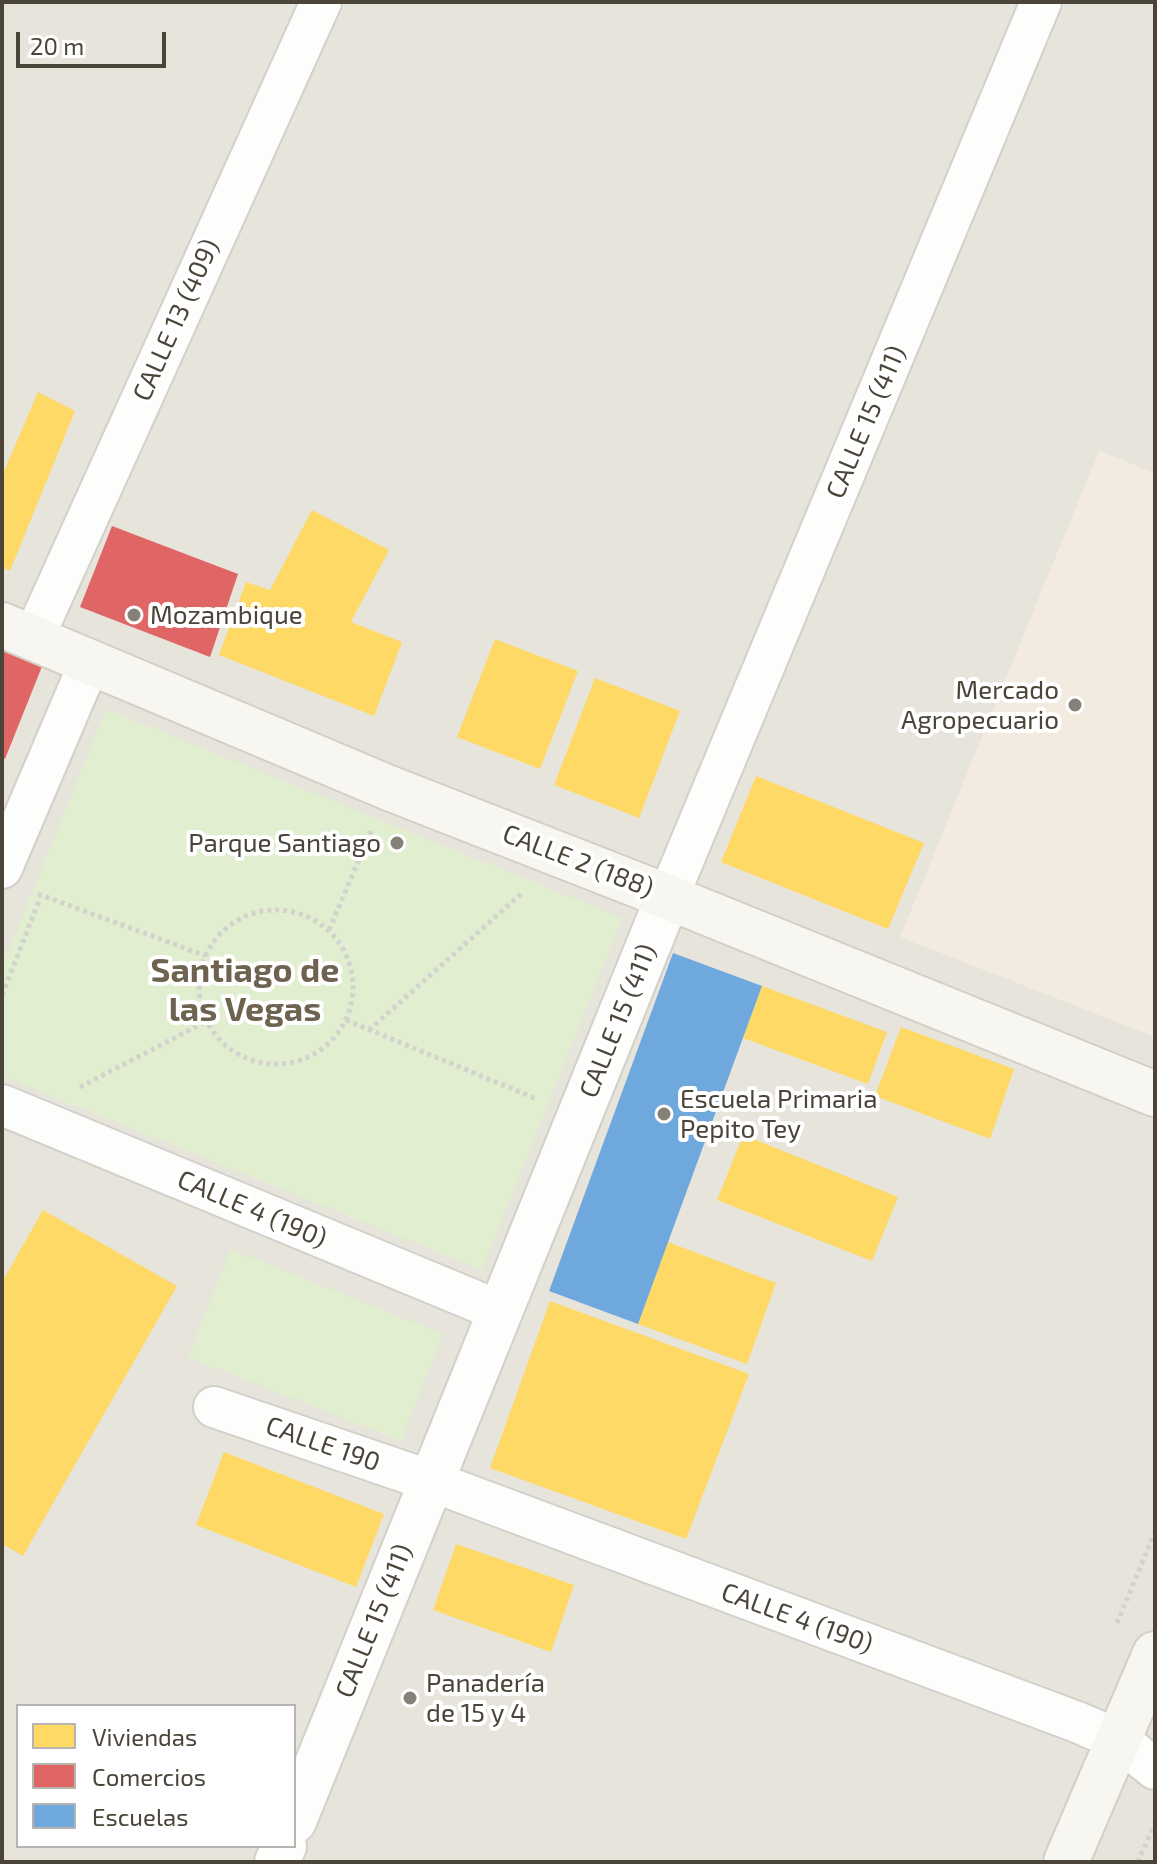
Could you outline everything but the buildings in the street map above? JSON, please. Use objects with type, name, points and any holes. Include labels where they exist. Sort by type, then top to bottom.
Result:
[{"type":"main road","name":"CALLE 2 (188)","points":[[17,632],[389,788],[1155,1094]]},
{"type":"main road","points":[[1066,1862],[1155,1654]]},
{"type":"street","name":"CALLE 13 (409)","points":[[17,632],[321,2]]},
{"type":"street","name":"CALLE 15 (411)","points":[[296,1816],[668,897],[1041,2]]},
{"type":"street","points":[[15,879],[89,664]]},
{"type":"street","name":"CALLE 4 (190)","points":[[14,1110],[502,1312]]},
{"type":"street","name":"CALLE 190","points":[[214,1407],[431,1481]]},
{"type":"street","name":"CALLE 4 (190)","points":[[431,1481],[1077,1722],[1119,1740],[1155,1769]]},
{"type":"path","points":[[329,930],[389,788]]},
{"type":"path","points":[[356,826],[384,837]]},
{"type":"path","points":[[15,879],[41,895],[206,956]]},
{"type":"path","points":[[2,995],[47,881]]},
{"type":"path","points":[[508,887],[536,898]]},
{"type":"path","points":[[369,1030],[522,893]]},
{"type":"path","points":[[281,909],[307,915],[329,930],[344,950],[352,973],[353,997],[346,1020],[331,1041],[312,1055],[288,1063],[264,1063],[241,1055],[221,1041],[207,1021],[200,995],[201,969],[212,944],[231,924],[255,912],[281,909]]},
{"type":"path","points":[[346,1020],[580,1116]]},
{"type":"path","points":[[14,1110],[207,1021]]},
{"type":"path","points":[[531,1113],[537,1099]]},
{"type":"path","points":[[1138,1862],[1155,1823]]},
{"type":"shaded area","name":"Santiago de las Vegas","points":[[2,2],[1155,2],[1155,1862],[2,1862]]},
{"type":"shaded area","name":"Mercado Agropecuario","points":[[1099,451],[1155,473],[1155,1037],[900,937]]},
{"type":"green space","points":[[106,709],[622,918],[482,1270],[2,1076],[2,967]]},
{"type":"green space","points":[[230,1249],[443,1334],[401,1441],[188,1357]]},
{"type":"place","name":"Mozambique","points":[[134,615]]},
{"type":"place","name":"Mercado Agropecuario","points":[[1075,705]]},
{"type":"place","name":"Parque Santiago","points":[[397,843]]},
{"type":"place","name":"Escuela Primaria Pepito Tey","points":[[664,1114]]},
{"type":"place","name":"Panadería de 15 y 4","points":[[410,1698]]},
{"type":"district","name":"Santiago de las Vegas","points":[[245,990]]}]
